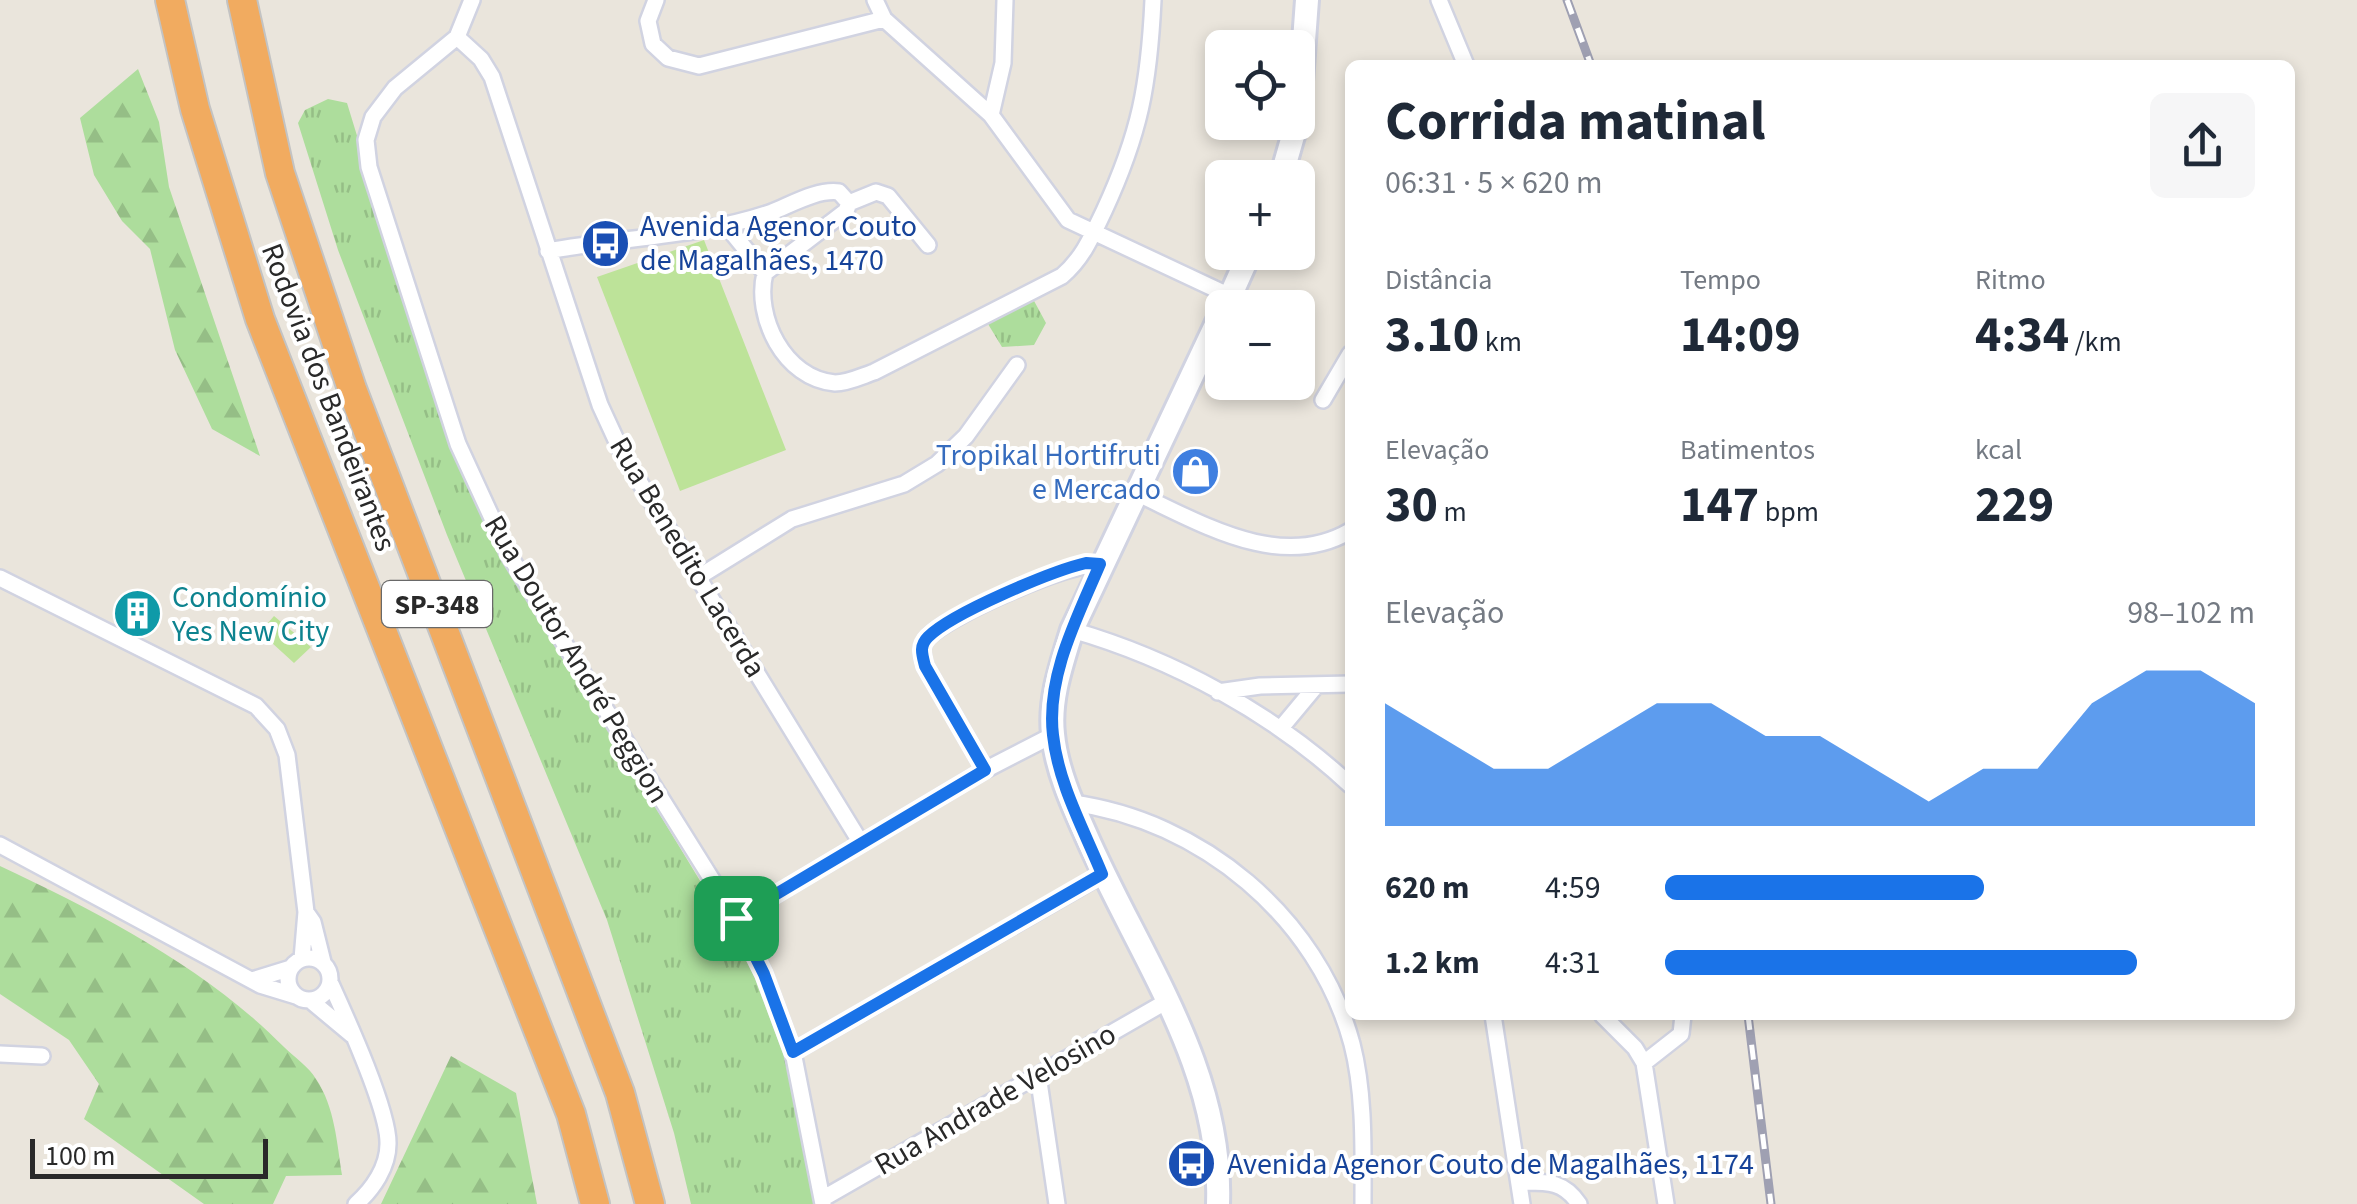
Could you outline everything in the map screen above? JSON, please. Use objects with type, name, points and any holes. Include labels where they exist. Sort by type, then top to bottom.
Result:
[{"type":"highway","name":"Rodovia dos Bandeirantes","points":[[170,0],[196,108],[260,320],[564,1096],[594,1204]]},
{"type":"highway","name":"Rodovia dos Bandeirantes","points":[[242,0],[280,173],[352,389],[620,1093],[650,1204]]},
{"type":"street","points":[[457,37],[472,0]]},
{"type":"street","points":[[656,0],[648,21],[654,44],[668,58],[699,66],[884,18]]},
{"type":"street","points":[[875,0],[884,18],[991,115],[1051,202],[1068,220],[1205,294]]},
{"type":"street","points":[[991,115],[1003,62],[1005,0]]},
{"type":"street","points":[[928,245],[888,196],[876,192],[849,203],[846,212],[765,273],[760,299],[779,347],[816,377],[846,382],[1062,276],[1080,260],[1133,146],[1145,106],[1154,0]]},
{"type":"street","points":[[1305,30],[1307,0]]},
{"type":"street","points":[[1439,0],[1462,60]]},
{"type":"street","name":"Rua Doutor André Peggion","points":[[457,37],[382,102],[366,140],[369,167],[458,444],[480,496],[536,601],[736,918],[764,974],[793,1052],[822,1202]]},
{"type":"street","name":"Rua Benedito Lacerda","points":[[457,37],[492,77],[600,405],[622,454],[861,843]]},
{"type":"street","points":[[548,252],[725,224],[833,191],[849,203]]},
{"type":"street","points":[[725,224],[765,273]]},
{"type":"street","points":[[1205,349],[1072,630],[1058,674],[1053,735],[1072,803],[1102,874],[1169,1000],[1199,1081],[1215,1155],[1218,1204]]},
{"type":"street","points":[[1323,400],[1345,363]]},
{"type":"street","points":[[697,578],[792,519],[904,484],[937,464],[976,424],[1017,365]]},
{"type":"street","points":[[1136,493],[1231,536],[1255,542],[1320,545],[1345,533]]},
{"type":"street","points":[[985,770],[925,666],[921,650],[926,638],[983,606],[1070,567],[1100,564]]},
{"type":"street","points":[[0,578],[264,713],[277,730],[287,755],[306,912],[296,963],[288,982],[352,1035]]},
{"type":"street","points":[[1072,630],[1218,692],[1281,728],[1345,781]]},
{"type":"street","points":[[1218,692],[1345,684]]},
{"type":"street","points":[[1281,728],[1316,686]]},
{"type":"street","points":[[736,918],[985,770],[1053,735]]},
{"type":"street","points":[[1072,803],[1100,806],[1185,839],[1228,866],[1272,903],[1316,960],[1352,1047],[1364,1143],[1364,1204]]},
{"type":"street","points":[[0,845],[252,980],[303,998],[322,996],[330,984]]},
{"type":"street","points":[[793,1052],[1102,874]]},
{"type":"street","points":[[306,912],[313,922],[330,984],[389,1140],[378,1178],[356,1204]]},
{"type":"street","points":[[252,980],[296,963],[323,962]]},
{"type":"street","name":"Rua Andrade Velosino","points":[[822,1202],[1169,1000]]},
{"type":"street","points":[[1494,1020],[1522,1204]]},
{"type":"street","points":[[1607,1020],[1644,1063],[1666,1204]]},
{"type":"street","points":[[1644,1063],[1681,1034],[1682,1020]]},
{"type":"street","points":[[0,1054],[42,1056]]},
{"type":"street","points":[[1038,1075],[1057,1204]]},
{"type":"street","points":[[1519,1182],[1554,1182],[1570,1191],[1579,1204]]},
{"type":"green space","points":[[138,69],[159,122],[169,187],[260,456],[212,429],[175,350],[150,249],[122,221],[94,175],[80,118]]},
{"type":"green space","points":[[328,99],[347,103],[452,446],[505,560],[758,976],[786,1054],[816,1204],[691,1204],[674,1133],[607,920],[447,535],[338,250],[298,123],[305,110]]},
{"type":"green space","points":[[704,240],[786,450],[680,491],[597,277]]},
{"type":"green space","points":[[1033,299],[1046,323],[1034,345],[1002,347],[988,324]]},
{"type":"green space","points":[[274,616],[311,647],[294,663],[260,632]]},
{"type":"green space","points":[[0,866],[150,944],[254,1018],[309,1070],[322,1090],[334,1126],[342,1175],[286,1176],[273,1204],[204,1204],[84,1119],[99,1084],[69,1040],[0,994]]},
{"type":"green space","points":[[451,1056],[516,1093],[537,1204],[381,1204]]},
{"type":"railway","points":[[1567,0],[1589,60]]},
{"type":"railway","points":[[1749,1020],[1771,1204]]},
{"type":"place","name":"Avenida Agenor Couto de Magalhães, 1470","points":[[605,243]]},
{"type":"place","name":"Tropikal Hortifruti e Mercado","points":[[1196,472]]},
{"type":"place","name":"Condomínio Yes New City","points":[[137,614]]},
{"type":"place","name":"Avenida Agenor Couto de Magalhães, 1174","points":[[1192,1164]]},
{"type":"route","points":[[1100,564],[1058,674],[1053,735],[1072,803],[1102,874],[793,1052],[764,974],[736,918],[985,770],[925,666],[921,650],[926,638],[983,606],[1070,567],[1100,564]]}]
